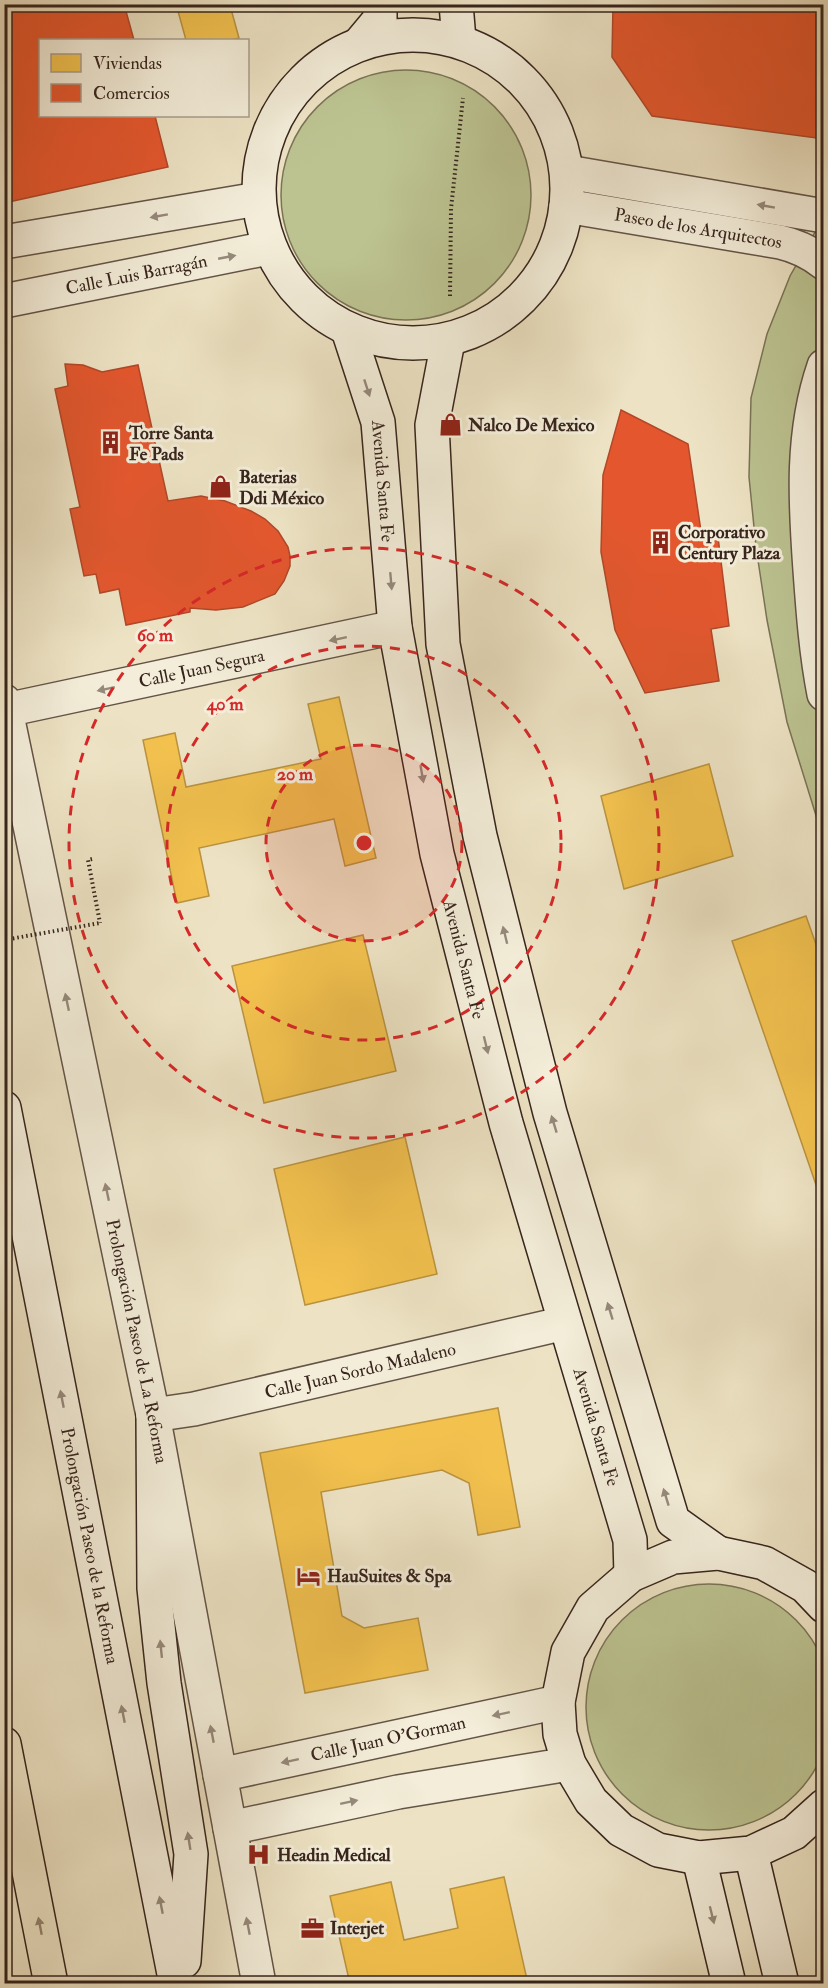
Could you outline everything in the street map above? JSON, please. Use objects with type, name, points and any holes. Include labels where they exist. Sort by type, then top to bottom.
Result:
[{"type":"highway","points":[[4,1744],[51,1983]]},
{"type":"street","points":[[360,43],[380,19],[380,4]]},
{"type":"street","points":[[456,4],[459,40]]},
{"type":"street","points":[[420,33],[459,40],[507,64],[553,121],[567,163],[568,188],[561,237],[554,256],[538,282],[499,319],[448,342],[402,345],[349,333],[288,283],[268,248],[258,199],[260,160],[283,105],[320,65],[360,43],[420,33]]},
{"type":"street","name":"Paseo de los Arquitectos","points":[[567,172],[824,216]]},
{"type":"street","points":[[4,242],[258,199]]},
{"type":"street","name":"Paseo de los Arquitectos","points":[[566,206],[780,242],[797,246],[824,263]]},
{"type":"street","name":"Calle Luis Barragán","points":[[4,301],[268,248]]},
{"type":"street","name":"Avenida Santa Fe","points":[[349,333],[378,422],[395,627],[437,855],[506,1123],[630,1540],[631,1575]]},
{"type":"street","points":[[448,342],[432,425],[443,644],[480,836],[550,1113],[673,1521],[718,1553]]},
{"type":"street","points":[[824,366],[809,426],[806,456],[812,607],[824,694]]},
{"type":"street","name":"Calle Juan Segura","points":[[5,705],[395,627]]},
{"type":"street","name":"Prolongación Paseo de La Reforma","points":[[5,705],[153,1415],[259,1983]]},
{"type":"street","name":"Prolongación Paseo de la Reforma","points":[[6,1121],[176,1983]]},
{"type":"street","name":"Calle Juan Sordo Madaleno","points":[[153,1415],[194,1410],[565,1323]]},
{"type":"street","points":[[153,1415],[154,1588],[164,1683],[191,1854],[182,1983]]},
{"type":"street","points":[[824,1606],[806,1586],[764,1563],[718,1553],[673,1557],[631,1575],[593,1608],[568,1652],[558,1702],[560,1734],[569,1764],[591,1801],[621,1830],[658,1850],[699,1858],[751,1853],[794,1833],[824,1806]]},
{"type":"street","name":"Calle Juan O'Gorman","points":[[220,1775],[558,1702]]},
{"type":"street","points":[[230,1828],[398,1792],[569,1764]]},
{"type":"street","points":[[751,1853],[782,1983]]},
{"type":"street","points":[[699,1858],[729,1983]]},
{"type":"path","points":[[450,296],[451,209],[463,98]]},
{"type":"path","points":[[4,940],[100,924],[90,860]]},
{"type":"green space","points":[[406,70],[430,73],[454,80],[475,91],[494,107],[510,126],[521,147],[528,171],[531,195],[528,219],[521,243],[510,264],[494,283],[475,299],[454,310],[430,317],[406,320],[382,317],[358,310],[337,299],[318,283],[302,264],[291,243],[284,219],[281,195],[284,171],[291,147],[302,126],[318,107],[337,91],[358,80],[382,73]]},
{"type":"green space","points":[[823,218],[823,838],[787,722],[767,620],[749,477],[751,398],[767,334],[790,276]]},
{"type":"green space","points":[[697,1585],[721,1585],[745,1590],[767,1599],[787,1612],[804,1629],[817,1649],[829,1683],[829,1731],[817,1765],[804,1785],[787,1802],[767,1815],[745,1824],[721,1829],[697,1829],[673,1824],[651,1815],[631,1802],[614,1785],[601,1765],[592,1743],[587,1719],[587,1695],[592,1671],[601,1649],[614,1629],[631,1612],[651,1599],[673,1590]]},
{"type":"building: Viviendas","points":[[176,4],[250,4],[231,9],[239,38],[186,39]]},
{"type":"building: Viviendas","points":[[339,697],[376,858],[345,866],[334,819],[199,848],[209,896],[177,903],[143,740],[175,733],[186,787],[321,759],[308,704]]},
{"type":"building: Viviendas","points":[[709,764],[733,856],[624,889],[601,796]]},
{"type":"building: Viviendas","points":[[806,916],[824,967],[824,1208],[732,941]]},
{"type":"building: Viviendas","points":[[363,935],[396,1071],[264,1103],[232,966]]},
{"type":"building: Viviendas","points":[[405,1137],[437,1274],[305,1305],[274,1169]]},
{"type":"building: Viviendas","name":"HauSuites & Spa","points":[[498,1408],[520,1527],[478,1535],[469,1483],[442,1470],[321,1492],[342,1616],[364,1628],[418,1618],[428,1670],[305,1693],[260,1453]]},
{"type":"building: Viviendas","points":[[504,1877],[528,1984],[350,1984],[330,1896],[391,1882],[404,1940],[458,1928],[450,1889]]},
{"type":"building: Comercios","points":[[4,4],[124,4],[134,39],[39,39],[39,117],[155,117],[168,167],[4,203]]},
{"type":"building: Comercios","points":[[613,4],[824,4],[824,139],[652,116],[612,57]]},
{"type":"building: Comercios","name":"Torre Santa Fe Pads","points":[[65,364],[83,365],[102,372],[138,365],[168,501],[201,496],[225,501],[265,519],[278,531],[288,547],[290,556],[290,566],[275,594],[243,607],[216,610],[190,608],[190,612],[126,625],[119,589],[100,593],[96,574],[84,576],[70,509],[80,507],[55,389],[68,386]]},
{"type":"building: Comercios","name":"Corporativo Century Plaza","points":[[621,410],[688,444],[701,531],[717,529],[729,626],[711,629],[719,681],[645,693],[615,630],[601,552],[603,475]]},
{"type":"place","name":"Nalco De Mexico","points":[[450,425]]},
{"type":"place","name":"Torre Santa Fe Pads","points":[[111,443]]},
{"type":"place","name":"Baterias Ddi México","points":[[221,487]]},
{"type":"place","name":"Corporativo Century Plaza","points":[[660,542]]},
{"type":"place","name":"HauSuites & Spa","points":[[309,1576]]},
{"type":"place","name":"Headin Medical","points":[[259,1855]]},
{"type":"place","name":"Interjet","points":[[312,1928]]}]
